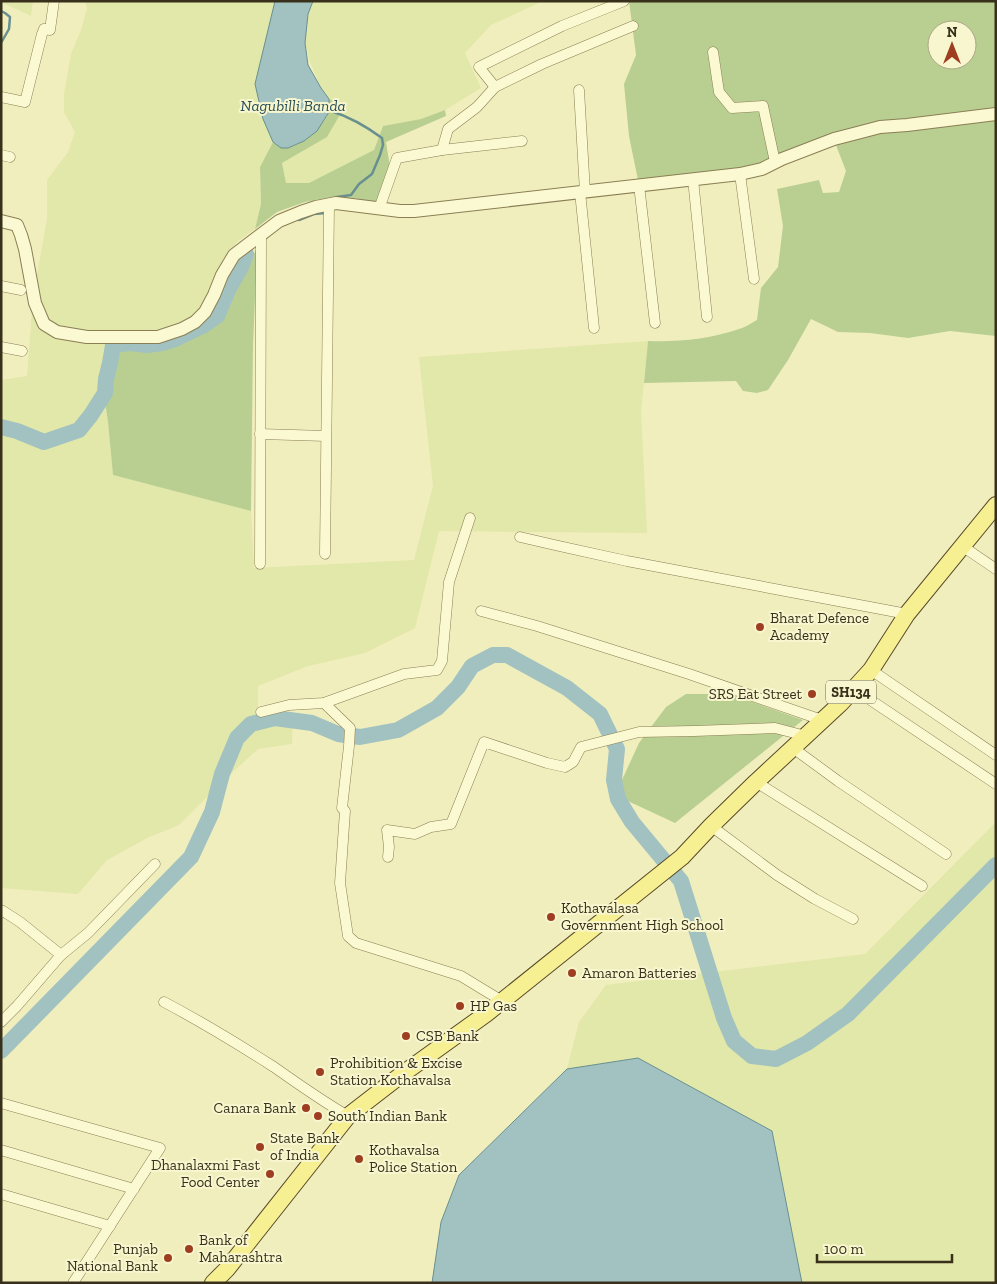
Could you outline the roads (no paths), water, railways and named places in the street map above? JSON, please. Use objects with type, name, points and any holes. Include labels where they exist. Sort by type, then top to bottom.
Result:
[{"type":"main road","name":"SH134","points":[[213,1283],[227,1269],[348,1116],[401,1074],[502,1001],[682,857],[756,782],[840,704],[871,670],[907,614],[996,505]]},
{"type":"street","points":[[1,97],[25,102],[42,34],[44,29],[50,30],[54,1]]},
{"type":"street","points":[[495,87],[479,67],[562,26],[624,1]]},
{"type":"street","points":[[442,150],[448,129],[477,107],[495,87],[542,64],[633,26]]},
{"type":"street","points":[[713,52],[719,92],[732,108],[763,106],[775,162]]},
{"type":"street","points":[[579,90],[583,192],[594,328]]},
{"type":"street","points":[[1,221],[17,224],[25,249],[35,303],[44,324],[57,332],[87,337],[158,337],[182,329],[195,322],[205,312],[222,275],[234,255],[284,219],[302,212],[336,203],[379,209],[414,211],[740,174],[762,169],[834,139],[880,127],[996,114]]},
{"type":"street","points":[[379,209],[396,158],[522,140]]},
{"type":"street","points":[[740,174],[754,280]]},
{"type":"street","points":[[693,179],[707,316]]},
{"type":"street","points":[[639,185],[654,323]]},
{"type":"street","points":[[325,554],[329,206]]},
{"type":"street","points":[[260,235],[260,564]]},
{"type":"street","points":[[1,286],[21,290]]},
{"type":"street","points":[[1,347],[22,351]]},
{"type":"street","points":[[260,434],[326,436]]},
{"type":"street","points":[[261,712],[289,704],[324,703],[404,674],[437,670],[442,661],[449,582],[470,518]]},
{"type":"street","points":[[520,537],[637,562],[907,614]]},
{"type":"street","points":[[962,546],[996,569]]},
{"type":"street","points":[[481,611],[537,626],[690,674],[822,720]]},
{"type":"street","points":[[871,670],[996,755]]},
{"type":"street","points":[[854,689],[996,784]]},
{"type":"street","points":[[324,703],[350,728],[342,808],[345,811],[340,883],[348,936],[356,943],[460,976],[502,1001]]},
{"type":"street","points":[[388,858],[387,830],[415,834],[431,827],[451,824],[484,742],[547,763],[566,767],[573,762],[581,747],[639,732],[775,728],[806,736]]},
{"type":"street","points":[[793,748],[946,854]]},
{"type":"street","points":[[756,782],[922,886]]},
{"type":"street","points":[[711,826],[777,875],[852,919]]},
{"type":"street","points":[[3,1017],[17,1006],[61,955],[88,933],[155,864]]},
{"type":"street","points":[[1,913],[2,911],[20,922],[61,955]]},
{"type":"street","points":[[164,1002],[227,1037],[319,1099],[348,1116]]},
{"type":"street","points":[[1,1102],[160,1148],[74,1283]]},
{"type":"street","points":[[1,1150],[134,1190]]},
{"type":"street","points":[[1,1194],[110,1226]]},
{"type":"water","name":"Nagubilli Banda","points":[[275,1],[313,1],[308,14],[305,43],[308,65],[329,99],[329,112],[317,131],[304,141],[288,148],[281,148],[273,142],[263,119],[255,84]]},
{"type":"water","points":[[638,1058],[772,1131],[802,1283],[432,1283],[441,1222],[459,1175],[567,1069]]},
{"type":"waterway","points":[[1,11],[10,17],[9,29],[1,43]]},
{"type":"waterway","points":[[331,111],[352,119],[370,130],[382,138],[383,145],[372,174],[359,184],[351,195],[337,197]]},
{"type":"waterway","points":[[299,220],[314,214],[326,213]]},
{"type":"waterway","points":[[1,427],[44,442],[79,430],[105,393],[113,345],[162,343],[204,325],[217,316],[246,254]]},
{"type":"waterway","points":[[1,1051],[191,857],[212,812],[222,774],[237,738],[251,724],[275,718],[312,723],[338,734],[360,737],[398,730],[437,708],[458,687],[472,666],[493,655],[507,655],[567,688],[600,714],[617,749],[614,780],[618,799],[632,822],[681,881],[724,1018],[734,1041],[752,1056],[776,1059],[807,1043],[848,1014],[996,865]]},
{"type":"place","name":"Bharat Defence Academy","points":[[760,627]]},
{"type":"place","name":"SRS Eat Street","points":[[812,694]]},
{"type":"place","name":"Kothavalasa Government High School","points":[[551,917]]},
{"type":"place","name":"Amaron Batteries","points":[[572,973]]},
{"type":"place","name":"HP Gas","points":[[460,1006]]},
{"type":"place","name":"CSB Bank","points":[[406,1036]]},
{"type":"place","name":"Prohibition & Excise Station Kothavalsa","points":[[320,1072]]},
{"type":"place","name":"Canara Bank","points":[[306,1108]]},
{"type":"place","name":"South Indian Bank","points":[[318,1116]]},
{"type":"place","name":"State Bank of India","points":[[260,1147]]},
{"type":"place","name":"Kothavalsa Police Station","points":[[359,1159]]},
{"type":"place","name":"Dhanalaxmi Fast Food Center","points":[[270,1174]]},
{"type":"place","name":"Bank of Maharashtra","points":[[189,1249]]},
{"type":"place","name":"Punjab National Bank","points":[[168,1258]]}]
